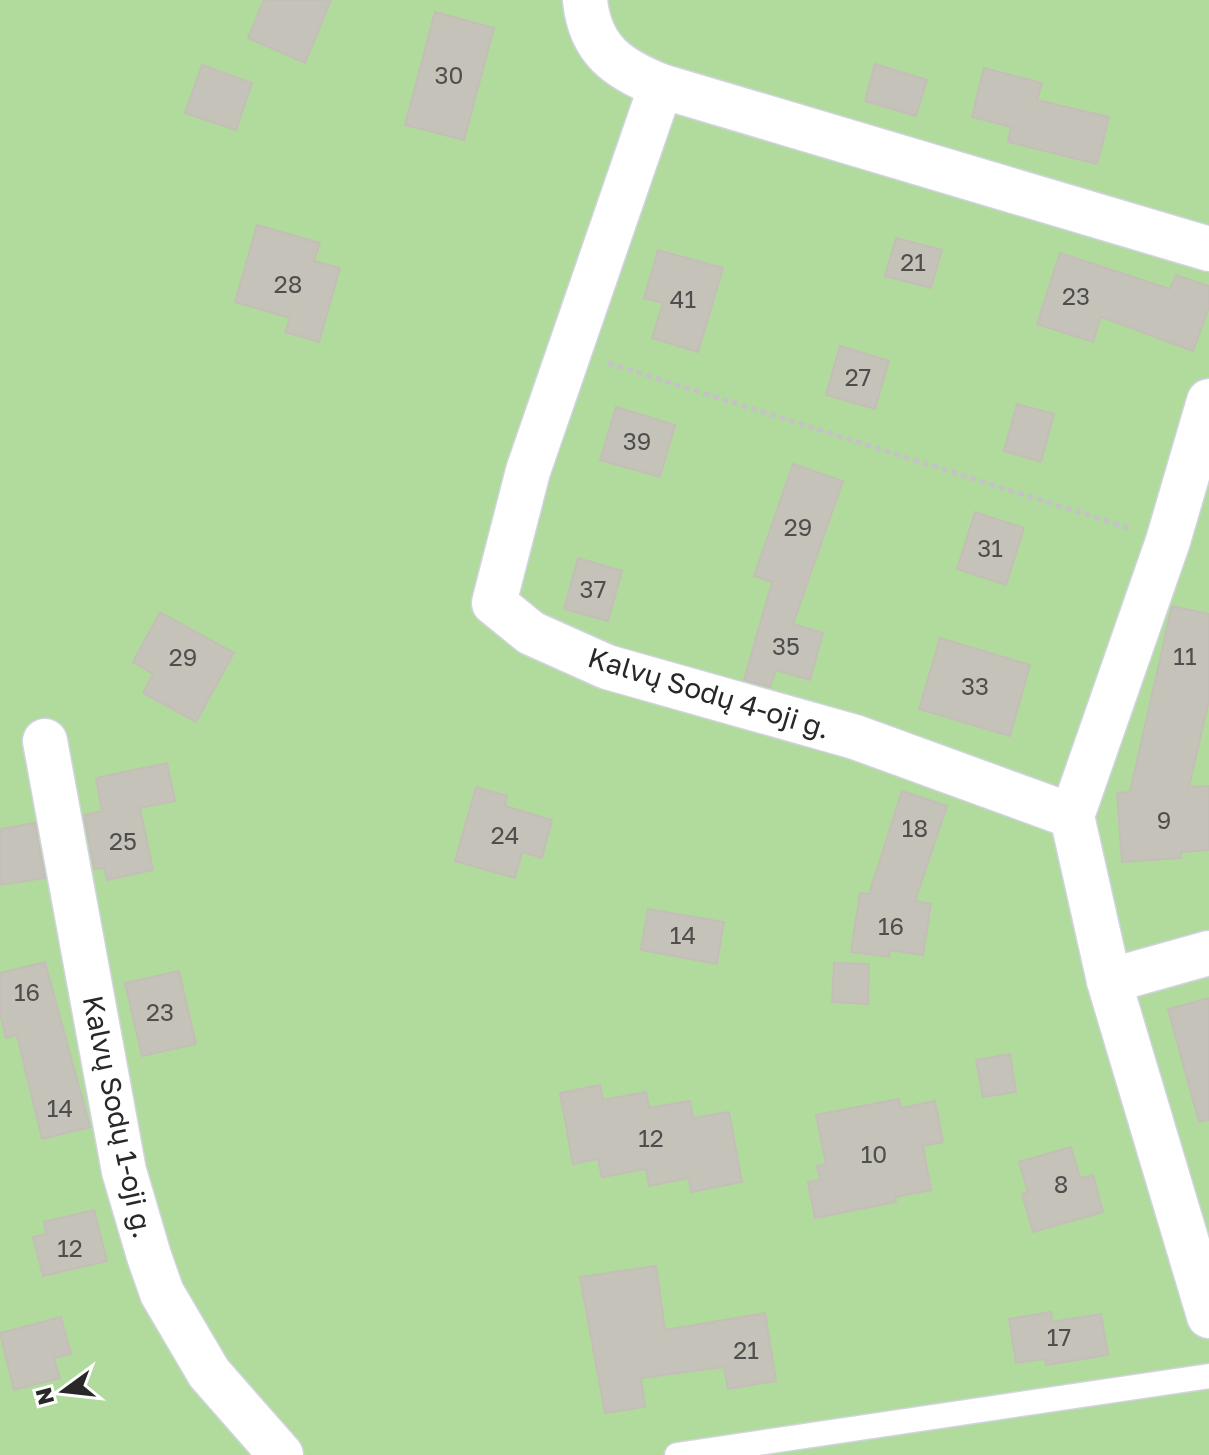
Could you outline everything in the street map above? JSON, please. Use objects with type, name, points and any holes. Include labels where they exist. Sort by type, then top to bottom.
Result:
[{"type":"street","points":[[585,0],[600,49],[629,73],[661,86],[1209,249]]},
{"type":"street","name":"Kalvų Sodų 4-oji g.","points":[[661,86],[528,471],[494,603],[531,633],[607,667],[855,737],[1072,816]]},
{"type":"street","points":[[1209,401],[1168,541],[1072,816],[1109,981],[1209,1316]]},
{"type":"street","name":"Kalvų Sodų 1-oji g.","points":[[45,741],[124,1171],[149,1256],[167,1303],[209,1373],[281,1455]]},
{"type":"street","points":[[1109,981],[1209,953]]},
{"type":"lane","points":[[677,1455],[1209,1376]]},
{"type":"path","points":[[568,350],[1168,541]]},
{"type":"green space","points":[[0,0],[1209,0],[1209,1455],[0,1455]]},
{"type":"building","points":[[264,0],[331,0],[305,63],[248,38]]},
{"type":"building","points":[[435,12],[494,28],[464,140],[405,125]]},
{"type":"building","points":[[875,64],[927,80],[916,116],[865,101]]},
{"type":"building","points":[[202,65],[252,83],[236,130],[185,113]]},
{"type":"building","points":[[984,68],[1042,83],[1037,100],[1109,117],[1097,164],[1008,142],[1011,127],[972,117]]},
{"type":"building","points":[[257,225],[320,243],[314,261],[340,268],[319,342],[285,332],[290,318],[235,302]]},
{"type":"building","points":[[896,238],[942,250],[931,288],[885,276]]},
{"type":"building","points":[[658,250],[723,268],[698,352],[652,338],[663,303],[644,298]]},
{"type":"building","points":[[1060,253],[1170,289],[1176,275],[1209,286],[1209,307],[1193,351],[1101,317],[1093,342],[1037,324]]},
{"type":"building","points":[[840,346],[889,361],[875,409],[826,395]]},
{"type":"building","points":[[1017,404],[1054,414],[1041,462],[1004,451]]},
{"type":"building","points":[[616,407],[675,425],[660,477],[600,460]]},
{"type":"building","points":[[793,464],[843,481],[793,624],[823,633],[810,680],[776,670],[770,687],[744,680],[772,582],[754,576]]},
{"type":"building","points":[[975,512],[1024,528],[1006,585],[957,569]]},
{"type":"building","points":[[578,558],[622,571],[608,621],[564,609]]},
{"type":"building","points":[[1172,606],[1209,614],[1209,700],[1189,787],[1209,786],[1209,850],[1181,852],[1181,858],[1122,862],[1117,793],[1130,792]]},
{"type":"building","points":[[160,612],[234,653],[196,722],[143,693],[153,674],[133,662]]},
{"type":"building","points":[[940,638],[1030,665],[1010,736],[919,709]]},
{"type":"building","points":[[167,763],[175,801],[140,808],[153,870],[107,880],[104,868],[94,869],[84,815],[102,811],[96,778]]},
{"type":"building","points":[[476,787],[507,796],[505,806],[552,820],[542,858],[522,852],[515,878],[455,861]]},
{"type":"building","points":[[902,791],[947,806],[915,901],[931,904],[923,955],[890,950],[889,957],[851,952],[860,893],[869,894]]},
{"type":"building","points":[[35,823],[45,878],[0,885],[0,829]]},
{"type":"building","points":[[648,909],[724,922],[717,964],[641,950]]},
{"type":"building","points":[[45,962],[90,1127],[42,1139],[17,1035],[6,1038],[0,1014],[0,973]]},
{"type":"building","points":[[834,963],[869,964],[868,1004],[832,1002]]},
{"type":"building","points":[[179,971],[196,1044],[142,1056],[125,983]]},
{"type":"building","points":[[1209,998],[1209,1120],[1199,1122],[1168,1009]]},
{"type":"building","points":[[1010,1054],[1016,1092],[983,1097],[976,1060]]},
{"type":"building","points":[[600,1085],[603,1100],[646,1092],[649,1108],[690,1101],[693,1118],[729,1112],[742,1182],[691,1192],[689,1178],[649,1186],[646,1169],[602,1177],[598,1159],[573,1164],[560,1093]]},
{"type":"building","points":[[899,1099],[901,1108],[935,1101],[943,1142],[923,1146],[931,1190],[895,1197],[896,1202],[815,1218],[808,1182],[820,1180],[817,1166],[826,1164],[816,1115]]},
{"type":"building","points":[[1071,1147],[1080,1178],[1093,1175],[1103,1212],[1033,1232],[1022,1194],[1028,1192],[1019,1162]]},
{"type":"building","points":[[94,1210],[107,1261],[43,1276],[33,1237],[46,1234],[44,1222]]},
{"type":"building","points":[[656,1266],[665,1330],[765,1313],[776,1381],[728,1389],[724,1367],[641,1378],[645,1407],[605,1413],[580,1277]]},
{"type":"building","points":[[1051,1312],[1052,1322],[1101,1314],[1108,1355],[1046,1365],[1045,1359],[1016,1363],[1009,1319]]},
{"type":"building","points":[[61,1317],[71,1354],[54,1358],[60,1378],[14,1390],[0,1333]]}]
